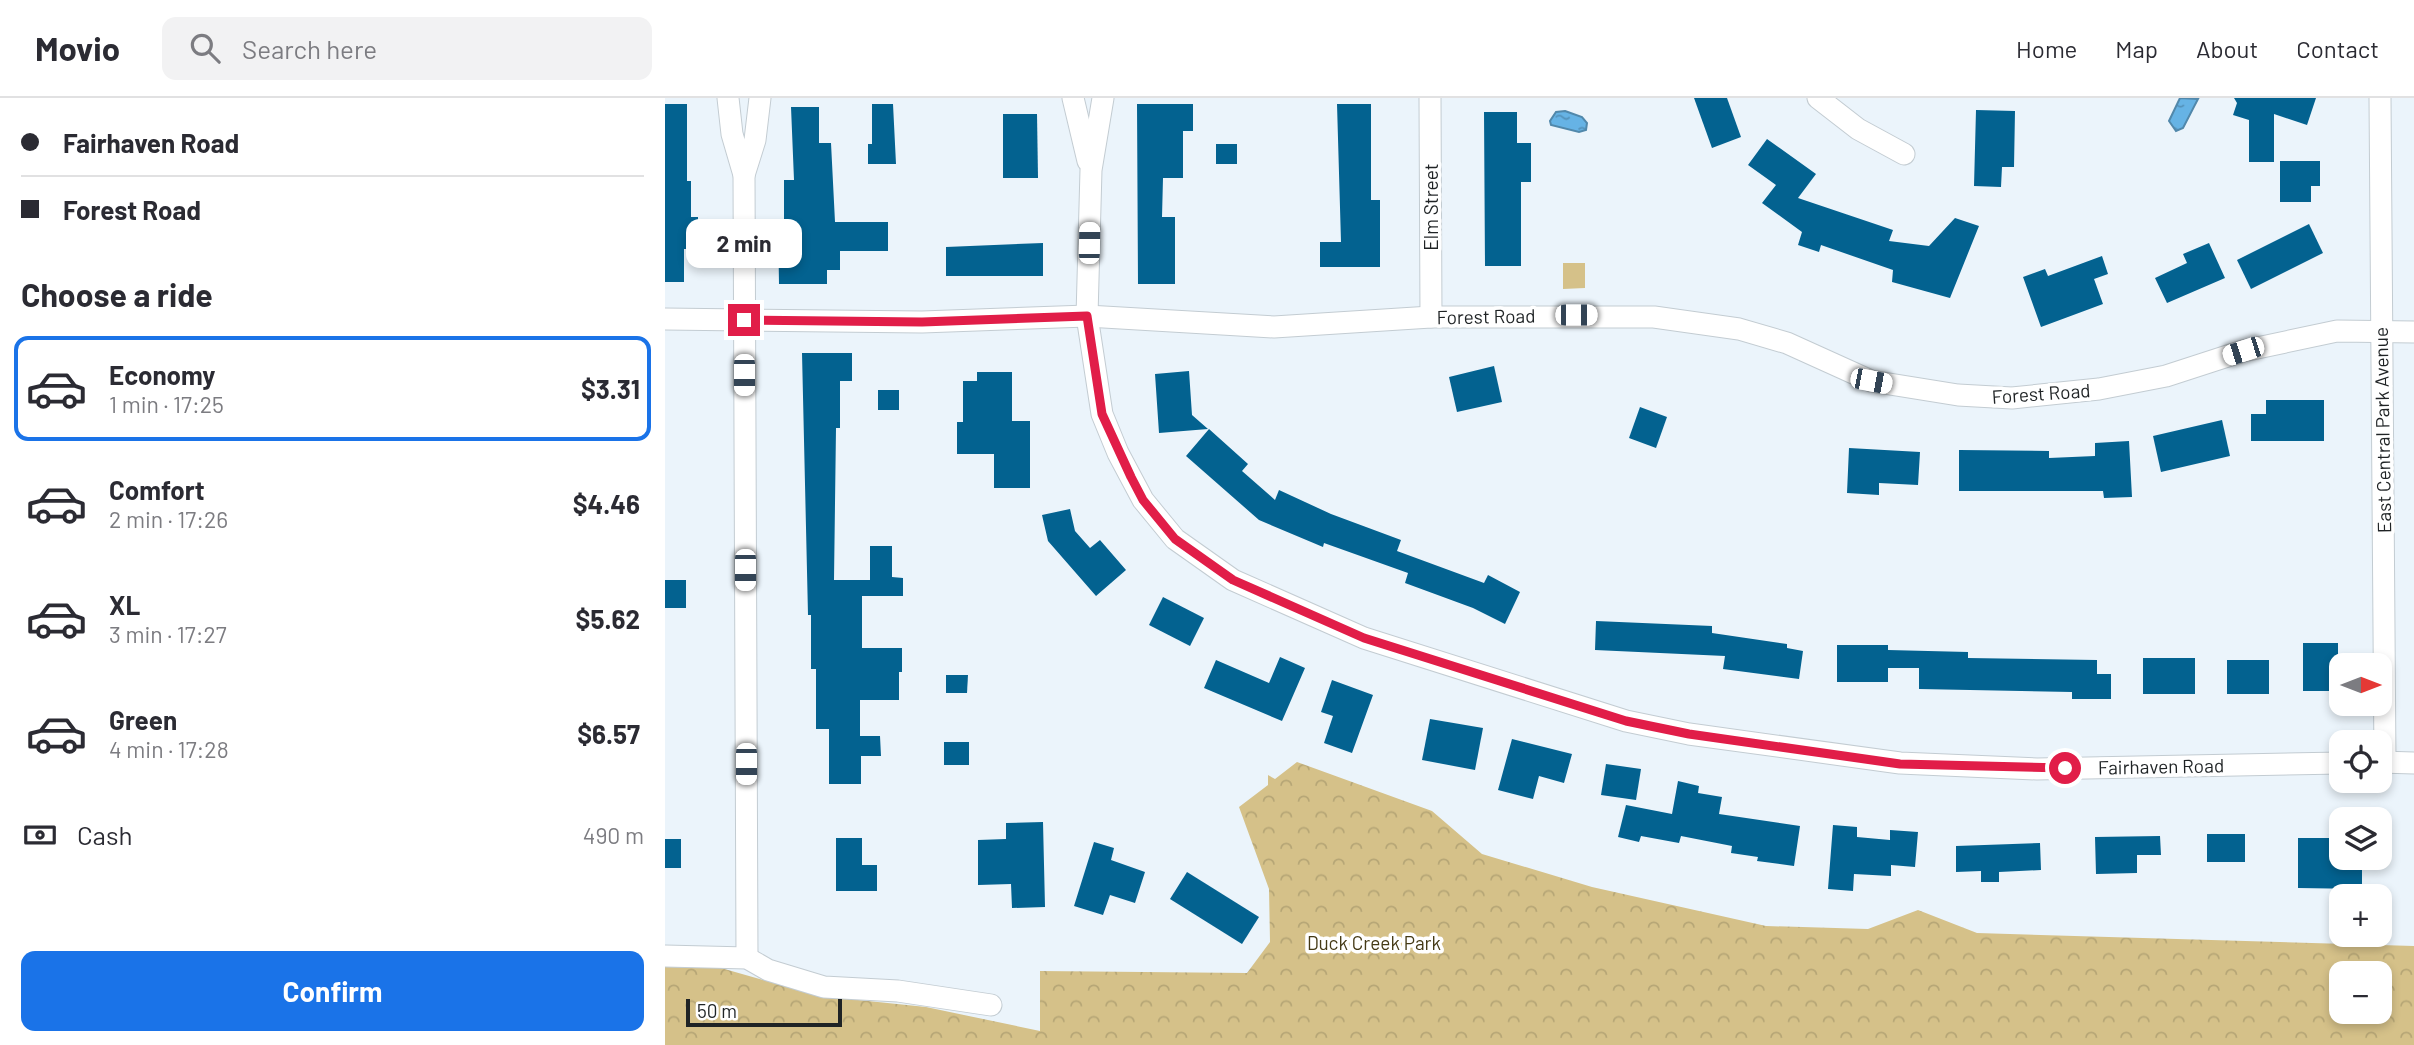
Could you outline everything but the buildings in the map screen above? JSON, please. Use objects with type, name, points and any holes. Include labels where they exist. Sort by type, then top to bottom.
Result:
[{"type":"street","points":[[728,98],[732,134],[744,174],[747,958]]},
{"type":"street","points":[[744,174],[755,140],[760,98]]},
{"type":"street","points":[[1073,98],[1091,170]]},
{"type":"street","points":[[1091,170],[1103,98]]},
{"type":"street","name":"Elm Street","points":[[1430,98],[1431,317]]},
{"type":"street","points":[[1818,98],[1858,129],[1903,154]]},
{"type":"street","name":"East Central Park Avenue","points":[[2379,98],[2382,730]]},
{"type":"street","name":"Fairhaven Road","points":[[1091,170],[1087,316],[1102,414],[1118,453],[1143,500],[1175,539],[1233,580],[1364,638],[1626,721],[1689,734],[1900,764],[2037,769],[2329,763]]},
{"type":"street","name":"Forest Road","points":[[665,319],[922,322],[1087,316],[1274,327],[1431,317],[1600,315],[1702,322],[1739,328],[1787,343],[1871,381],[1958,395],[2012,398],[2099,389],[2166,376],[2243,351],[2337,331],[2414,332]]},
{"type":"street","points":[[2392,762],[2414,763]]},
{"type":"street","points":[[665,956],[747,958],[768,970],[824,987],[898,991],[991,1005]]},
{"type":"green space","points":[[1563,263],[1585,263],[1585,288],[1563,289]]},
{"type":"green space","name":"Duck Creek Park","points":[[1297,762],[1432,811],[1482,854],[1592,887],[1766,926],[1868,929],[1918,910],[1977,933],[2329,943],[2329,947],[2414,946],[2414,1045],[665,1045],[665,967],[721,968],[820,996],[926,1007],[1040,1031],[1040,971],[1247,973],[1270,942],[1269,889],[1239,807],[1268,785],[1268,775],[1275,779]]},
{"type":"water","points":[[2180,98],[2198,99],[2183,128],[2176,131],[2169,121]]},
{"type":"water","points":[[1565,111],[1582,117],[1587,123],[1586,130],[1579,132],[1551,125],[1550,121],[1556,112]]},
{"type":"route","points":[[744,320],[922,322],[1087,316],[1102,414],[1118,453],[1143,500],[1175,539],[1233,580],[1364,638],[1626,721],[1689,734],[1900,764],[2065,768]]}]
